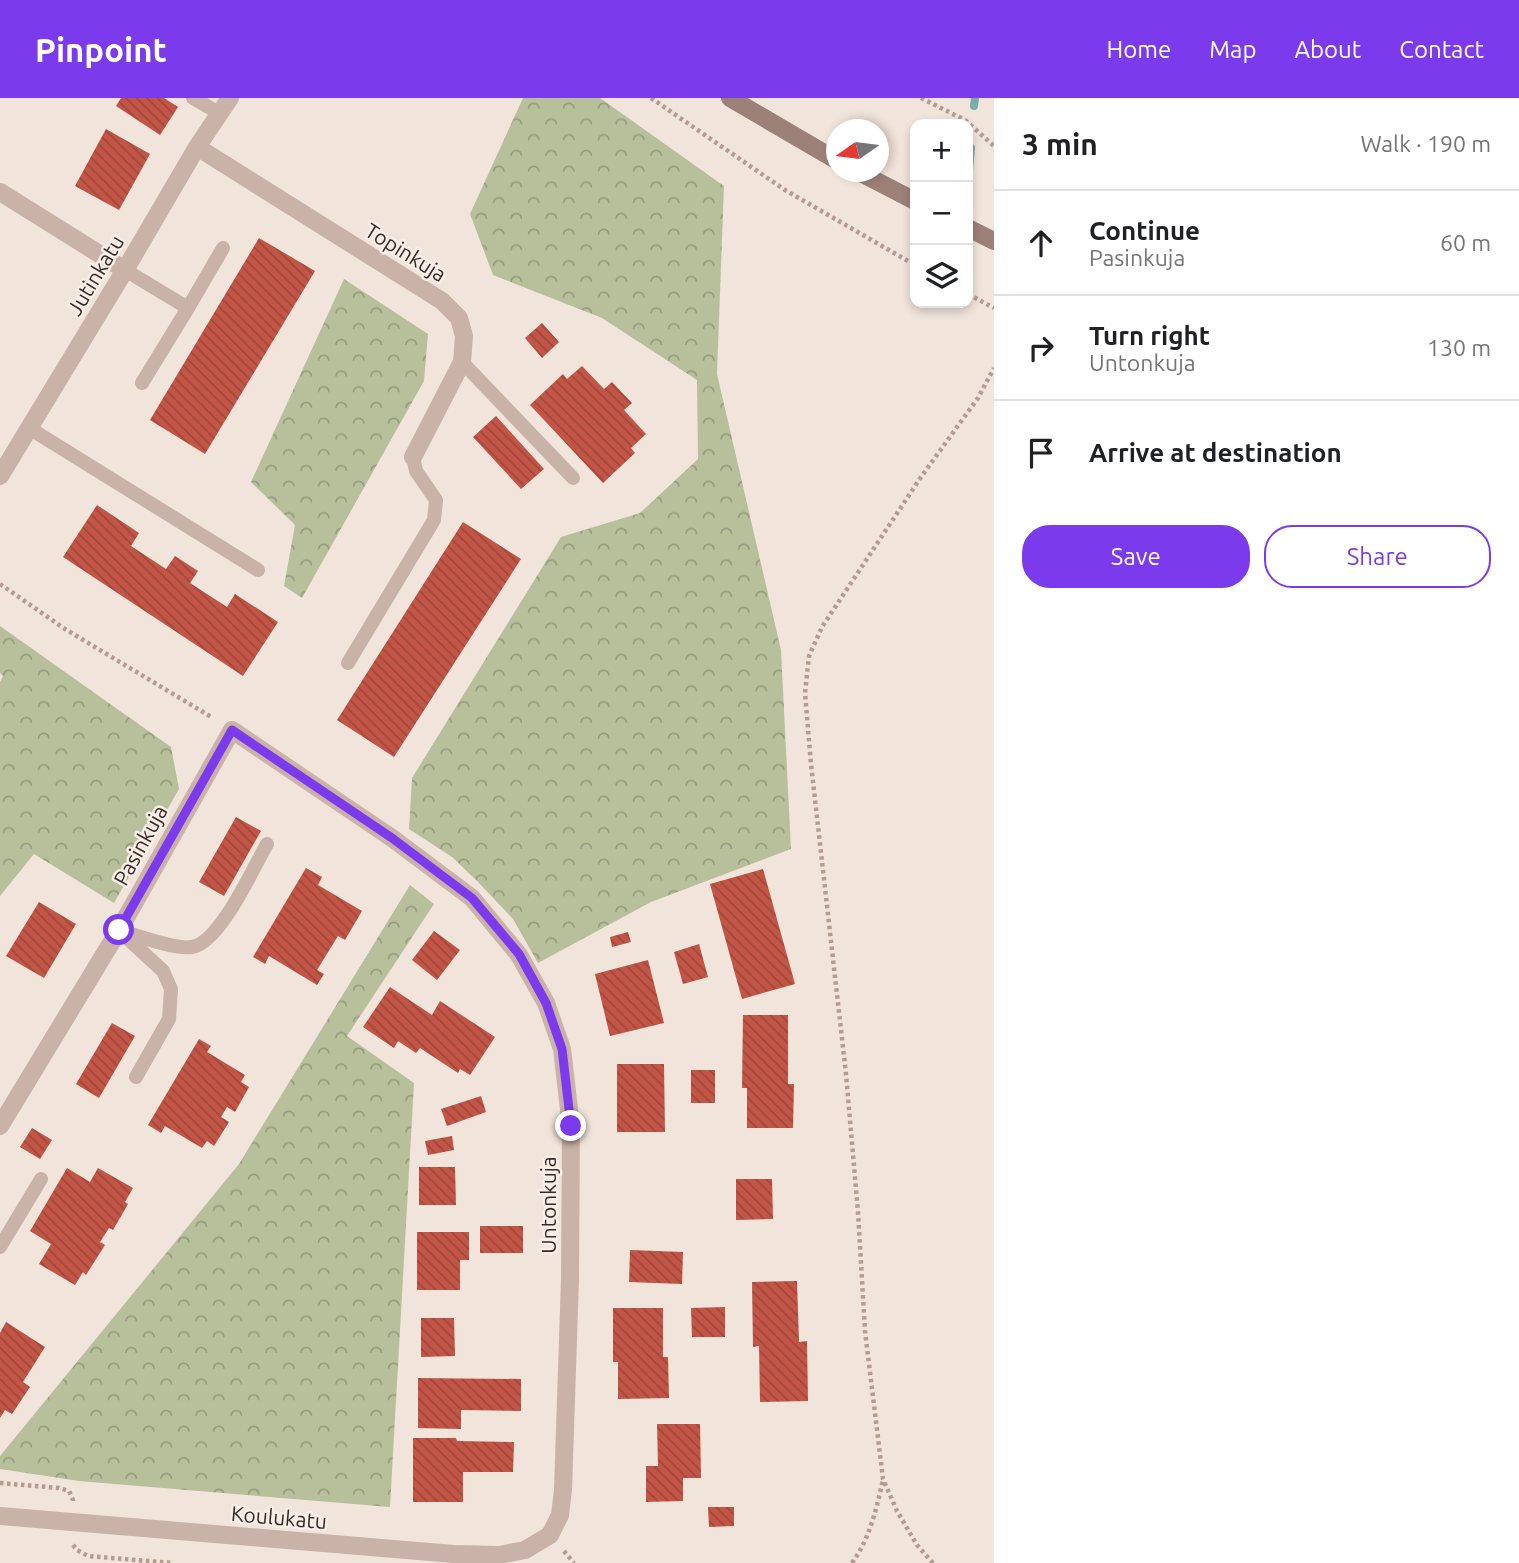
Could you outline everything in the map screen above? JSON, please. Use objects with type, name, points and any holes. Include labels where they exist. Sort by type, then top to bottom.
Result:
[{"type":"main road","points":[[730,98],[826,154]]},
{"type":"main road","points":[[878,182],[910,198]]},
{"type":"main road","points":[[973,231],[994,242]]},
{"type":"street","name":"Jutinkatu","points":[[0,476],[197,147],[230,98]]},
{"type":"street","name":"Topinkuja","points":[[197,147],[442,301],[459,318],[464,336],[462,362],[413,457]]},
{"type":"street","points":[[0,192],[125,270]]},
{"type":"street","name":"Pasinkuja","points":[[0,1126],[119,930],[232,730]]},
{"type":"street","name":"Untonkuja","points":[[232,730],[392,838],[472,898],[519,954],[546,1003],[562,1049],[571,1126],[570,1279],[563,1490],[560,1515],[550,1535]]},
{"type":"street","name":"Koulukatu","points":[[0,1516],[454,1558],[525,1550],[550,1535]]},
{"type":"lane","points":[[193,98],[219,114]]},
{"type":"lane","points":[[142,383],[223,248]]},
{"type":"lane","points":[[125,270],[188,308]]},
{"type":"lane","points":[[462,362],[573,478]]},
{"type":"lane","points":[[29,428],[258,570]]},
{"type":"lane","points":[[348,663],[434,520],[436,500],[416,471],[413,457]]},
{"type":"lane","points":[[119,930],[163,943],[192,947],[204,942],[223,922],[267,845]]},
{"type":"lane","points":[[119,930],[163,971],[171,989],[169,1019],[136,1077]]},
{"type":"lane","points":[[0,1247],[41,1179]]},
{"type":"path","points":[[651,98],[785,190],[910,262]]},
{"type":"path","points":[[921,98],[965,120],[994,146]]},
{"type":"path","points":[[973,297],[994,309]]},
{"type":"path","points":[[933,1563],[917,1545],[897,1511],[883,1479],[865,1331],[846,1074],[811,764],[806,693],[809,656],[822,628],[978,398],[994,368]]},
{"type":"path","points":[[0,584],[65,629],[232,730]]},
{"type":"path","points":[[852,1563],[875,1518],[883,1479]]},
{"type":"green space","points":[[523,98],[600,98],[724,186],[717,374],[781,650],[791,849],[651,902],[538,963],[513,919],[477,881],[452,857],[409,829],[412,778],[561,537],[640,513],[698,459],[697,380],[602,318],[493,275],[470,214]]},
{"type":"green space","points":[[344,279],[428,334],[424,381],[302,598],[284,586],[295,525],[251,482]]},
{"type":"green space","points":[[0,626],[171,747],[179,789],[114,903],[34,854],[0,896],[0,682],[3,676],[0,673]]},
{"type":"green space","points":[[410,885],[434,904],[347,1036],[414,1083],[390,1507],[79,1481],[0,1469],[0,1456],[239,1164]]},
{"type":"building","points":[[121,98],[164,98],[178,107],[160,135],[116,106]]},
{"type":"building","points":[[106,129],[150,154],[119,210],[75,186]]},
{"type":"building","points":[[259,238],[315,271],[205,454],[150,420]]},
{"type":"building","points":[[542,323],[559,342],[542,358],[525,338]]},
{"type":"building","points":[[582,366],[604,389],[612,382],[632,403],[624,410],[646,434],[631,448],[635,453],[603,483],[530,405],[563,374],[567,379]]},
{"type":"building","points":[[496,416],[544,469],[521,489],[473,437]]},
{"type":"building","points":[[97,505],[139,533],[131,546],[166,569],[175,556],[198,571],[190,583],[227,607],[235,594],[278,622],[243,676],[63,557]]},
{"type":"building","points":[[463,522],[521,559],[394,757],[337,720]]},
{"type":"building","points":[[236,817],[261,831],[224,896],[199,882]]},
{"type":"building","points":[[306,868],[322,877],[318,885],[362,911],[345,940],[338,936],[317,970],[324,974],[317,985],[269,956],[265,964],[253,957]]},
{"type":"building","points":[[763,869],[795,984],[742,999],[710,884]]},
{"type":"building","points":[[39,902],[76,924],[44,978],[6,956]]},
{"type":"building","points":[[434,931],[460,950],[437,980],[412,960]]},
{"type":"building","points":[[628,932],[631,942],[612,947],[610,937]]},
{"type":"building","points":[[699,944],[708,977],[683,984],[674,952]]},
{"type":"building","points":[[648,960],[664,1023],[610,1036],[595,974]]},
{"type":"building","points":[[390,987],[432,1015],[440,1001],[495,1037],[470,1075],[460,1069],[458,1073],[420,1048],[416,1053],[398,1041],[394,1048],[363,1027]]},
{"type":"building","points":[[743,1015],[788,1015],[788,1084],[794,1084],[793,1128],[747,1128],[747,1088],[742,1088]]},
{"type":"building","points":[[112,1023],[135,1036],[99,1098],[76,1084]]},
{"type":"building","points":[[199,1039],[211,1046],[207,1052],[245,1075],[241,1082],[249,1087],[235,1112],[227,1107],[221,1117],[229,1122],[214,1146],[207,1141],[202,1148],[165,1126],[161,1133],[148,1125]]},
{"type":"building","points":[[617,1064],[664,1064],[665,1132],[617,1132]]},
{"type":"building","points":[[691,1070],[715,1070],[715,1103],[691,1103]]},
{"type":"building","points":[[481,1096],[486,1112],[447,1126],[441,1109]]},
{"type":"building","points":[[32,1128],[52,1140],[40,1159],[20,1147]]},
{"type":"building","points":[[452,1136],[454,1150],[428,1155],[425,1141]]},
{"type":"building","points":[[419,1167],[455,1167],[456,1205],[419,1205]]},
{"type":"building","points":[[67,1168],[90,1182],[98,1168],[133,1188],[125,1202],[128,1204],[113,1230],[109,1228],[100,1242],[105,1245],[86,1275],[83,1272],[75,1285],[39,1264],[51,1244],[30,1231]]},
{"type":"building","points":[[736,1179],[772,1179],[773,1219],[736,1220]]},
{"type":"building","points":[[480,1226],[523,1226],[523,1253],[480,1253]]},
{"type":"building","points":[[417,1232],[469,1232],[469,1260],[460,1260],[460,1290],[417,1290]]},
{"type":"building","points":[[630,1250],[683,1252],[682,1284],[629,1282]]},
{"type":"building","points":[[797,1281],[799,1342],[807,1341],[808,1401],[760,1402],[759,1346],[753,1347],[752,1282]]},
{"type":"building","points":[[725,1307],[725,1337],[692,1337],[691,1308]]},
{"type":"building","points":[[613,1308],[663,1308],[663,1357],[668,1357],[669,1398],[618,1399],[618,1362],[613,1362]]},
{"type":"building","points":[[421,1318],[454,1318],[455,1356],[421,1357]]},
{"type":"building","points":[[6,1322],[45,1347],[23,1382],[30,1387],[12,1414],[5,1410],[0,1418],[0,1333]]},
{"type":"building","points":[[418,1378],[521,1379],[521,1411],[461,1410],[461,1429],[418,1428]]},
{"type":"building","points":[[657,1424],[700,1424],[701,1478],[683,1478],[683,1501],[646,1502],[646,1466],[658,1466]]},
{"type":"building","points":[[413,1438],[514,1442],[513,1472],[463,1472],[463,1502],[413,1502]]},
{"type":"building","points":[[708,1507],[734,1507],[734,1526],[709,1527]]},
{"type":"waterway","points":[[974,106],[975,98]]},
{"type":"route","points":[[119,930],[232,730],[392,838],[472,898],[519,954],[546,1003],[562,1049],[571,1126]]}]
